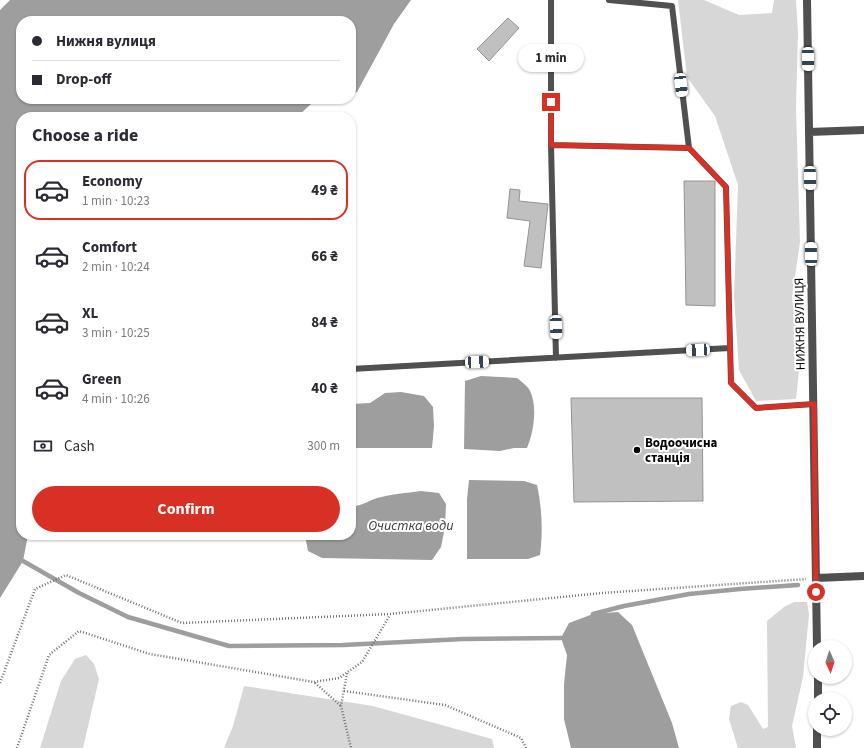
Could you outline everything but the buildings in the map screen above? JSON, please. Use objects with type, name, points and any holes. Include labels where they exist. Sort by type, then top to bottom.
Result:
[{"type":"street","name":"НИЖНЯ ВУЛИЦЯ","points":[[807,0],[817,640]]},
{"type":"street","points":[[809,132],[864,130]]},
{"type":"street","points":[[816,578],[864,576]]},
{"type":"street","points":[[817,736],[817,748]]},
{"type":"lane","points":[[551,0],[551,145],[556,358]]},
{"type":"lane","points":[[609,0],[672,6],[689,148],[726,187],[731,383],[756,408],[814,404]]},
{"type":"lane","points":[[551,145],[689,148]]},
{"type":"lane","points":[[356,369],[730,348]]},
{"type":"path","points":[[0,683],[35,589],[66,574],[182,623],[390,614],[602,593],[816,578]]},
{"type":"path","points":[[17,748],[49,655],[79,631],[150,654],[314,682],[339,678],[362,662],[390,614]]},
{"type":"path","points":[[348,672],[342,706],[351,748]]},
{"type":"path","points":[[314,682],[342,706]]},
{"type":"path","points":[[344,691],[445,705],[521,738],[526,748]]},
{"type":"shaded area","points":[[678,0],[704,0],[739,15],[772,13],[774,0],[796,0],[798,33],[796,108],[800,242],[792,297],[800,362],[796,399],[756,401],[739,370],[734,296],[738,185],[715,116],[687,77]]},
{"type":"shaded area","points":[[794,602],[807,602],[809,614],[803,677],[792,726],[796,748],[738,748],[729,719],[731,706],[741,702],[748,705],[763,729],[768,727],[767,621],[784,607]]},
{"type":"shaded area","points":[[86,655],[94,664],[99,679],[83,748],[40,748],[61,681],[75,659]]},
{"type":"shaded area","points":[[244,686],[373,706],[492,739],[494,748],[224,748],[233,726]]},
{"type":"water","points":[[10,0],[411,0],[394,24],[356,92],[356,16],[16,16],[16,104],[311,104],[302,112],[16,112],[16,540],[27,540],[23,561],[0,598],[0,10]]},
{"type":"water","points":[[481,376],[517,378],[529,389],[532,395],[534,418],[532,434],[527,448],[514,448],[500,451],[464,449],[465,381]]},
{"type":"water","points":[[401,392],[424,396],[433,407],[434,426],[432,448],[356,448],[356,404],[370,403],[385,393]]},
{"type":"water","name":"Очистка води","points":[[469,480],[524,481],[537,485],[542,520],[540,555],[528,559],[467,559],[467,499]]},
{"type":"water","name":"Очистка води","points":[[421,491],[439,493],[446,504],[445,527],[441,547],[432,560],[322,558],[308,551],[306,540],[356,540],[356,506],[377,498]]},
{"type":"water","points":[[618,612],[632,625],[672,723],[679,748],[571,748],[564,719],[564,684],[567,655],[561,638],[569,623],[593,614]]},
{"type":"waterway","points":[[23,561],[79,593],[128,617],[229,646],[343,645],[463,639],[561,638]]},
{"type":"waterway","points":[[593,614],[624,606],[689,594],[798,585]]},
{"type":"place","name":"Водоочисна станція","points":[[637,450]]},
{"type":"route","points":[[551,102],[551,145],[689,148],[726,187],[731,383],[756,408],[814,404],[816,592]]}]
